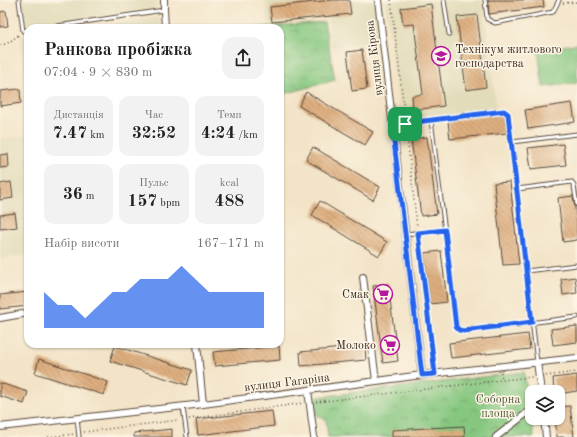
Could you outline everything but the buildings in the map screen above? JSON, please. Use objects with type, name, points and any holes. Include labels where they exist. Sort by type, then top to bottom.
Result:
[{"type":"street","points":[[164,0],[165,24]]},
{"type":"street","name":"вулиця Кірова","points":[[378,0],[422,375]]},
{"type":"street","points":[[363,277],[376,381]]},
{"type":"street","points":[[0,318],[24,314]]},
{"type":"street","points":[[197,348],[203,404]]},
{"type":"street","name":"вулиця Гагаріна","points":[[0,427],[203,404],[422,375],[577,358]]},
{"type":"street","points":[[537,362],[540,385]]},
{"type":"street","points":[[308,390],[314,437]]},
{"type":"street","points":[[496,437],[525,415]]},
{"type":"street","points":[[545,425],[546,437]]},
{"type":"lane","points":[[19,0],[23,31]]},
{"type":"lane","points":[[444,0],[449,34]]},
{"type":"lane","points":[[485,0],[487,18],[495,23],[554,12],[559,0]]},
{"type":"lane","points":[[71,24],[164,10]]},
{"type":"lane","points":[[392,125],[504,111],[508,114],[537,362]]},
{"type":"lane","points":[[431,120],[456,327],[459,330],[464,331],[577,317]]},
{"type":"lane","points":[[512,142],[577,134]]},
{"type":"lane","points":[[517,189],[572,182],[577,205]]},
{"type":"lane","points":[[405,234],[445,230]]},
{"type":"lane","points":[[526,271],[577,265]]},
{"type":"lane","points":[[183,406],[187,437]]},
{"type":"lane","points":[[77,418],[79,437]]},
{"type":"path","points":[[391,0],[435,374]]},
{"type":"path","points":[[564,3],[577,2]]},
{"type":"path","points":[[0,45],[12,41],[23,31]]},
{"type":"shaded area","points":[[22,0],[158,0],[156,9],[41,24],[26,24]]},
{"type":"shaded area","points":[[265,0],[376,0],[381,41],[331,47],[328,18],[283,24],[268,24]]},
{"type":"shaded area","name":"Технікум житлового господарства","points":[[482,0],[497,110],[401,122],[385,1]]},
{"type":"shaded area","points":[[160,17],[161,24],[110,24]]},
{"type":"shaded area","points":[[24,36],[24,66],[20,37]]},
{"type":"shaded area","points":[[24,136],[24,256],[0,259],[0,139]]},
{"type":"green space","points":[[324,22],[335,80],[284,94],[284,25]]},
{"type":"green space","points":[[577,44],[577,83],[543,87],[538,49]]},
{"type":"green space","name":"Соборна площа","points":[[524,372],[526,385],[525,425],[532,425],[534,437],[328,437],[326,420],[315,414],[314,400],[318,397]]},
{"type":"place","name":"Технікум житлового господарства","points":[[441,56]]},
{"type":"place","name":"Смак","points":[[383,294]]},
{"type":"place","name":"Молоко","points":[[390,345]]},
{"type":"route","points":[[504,111],[508,114],[532,322],[464,331],[459,330],[456,327],[445,230],[418,233],[435,374],[422,375],[392,125],[405,124],[504,111]]}]
